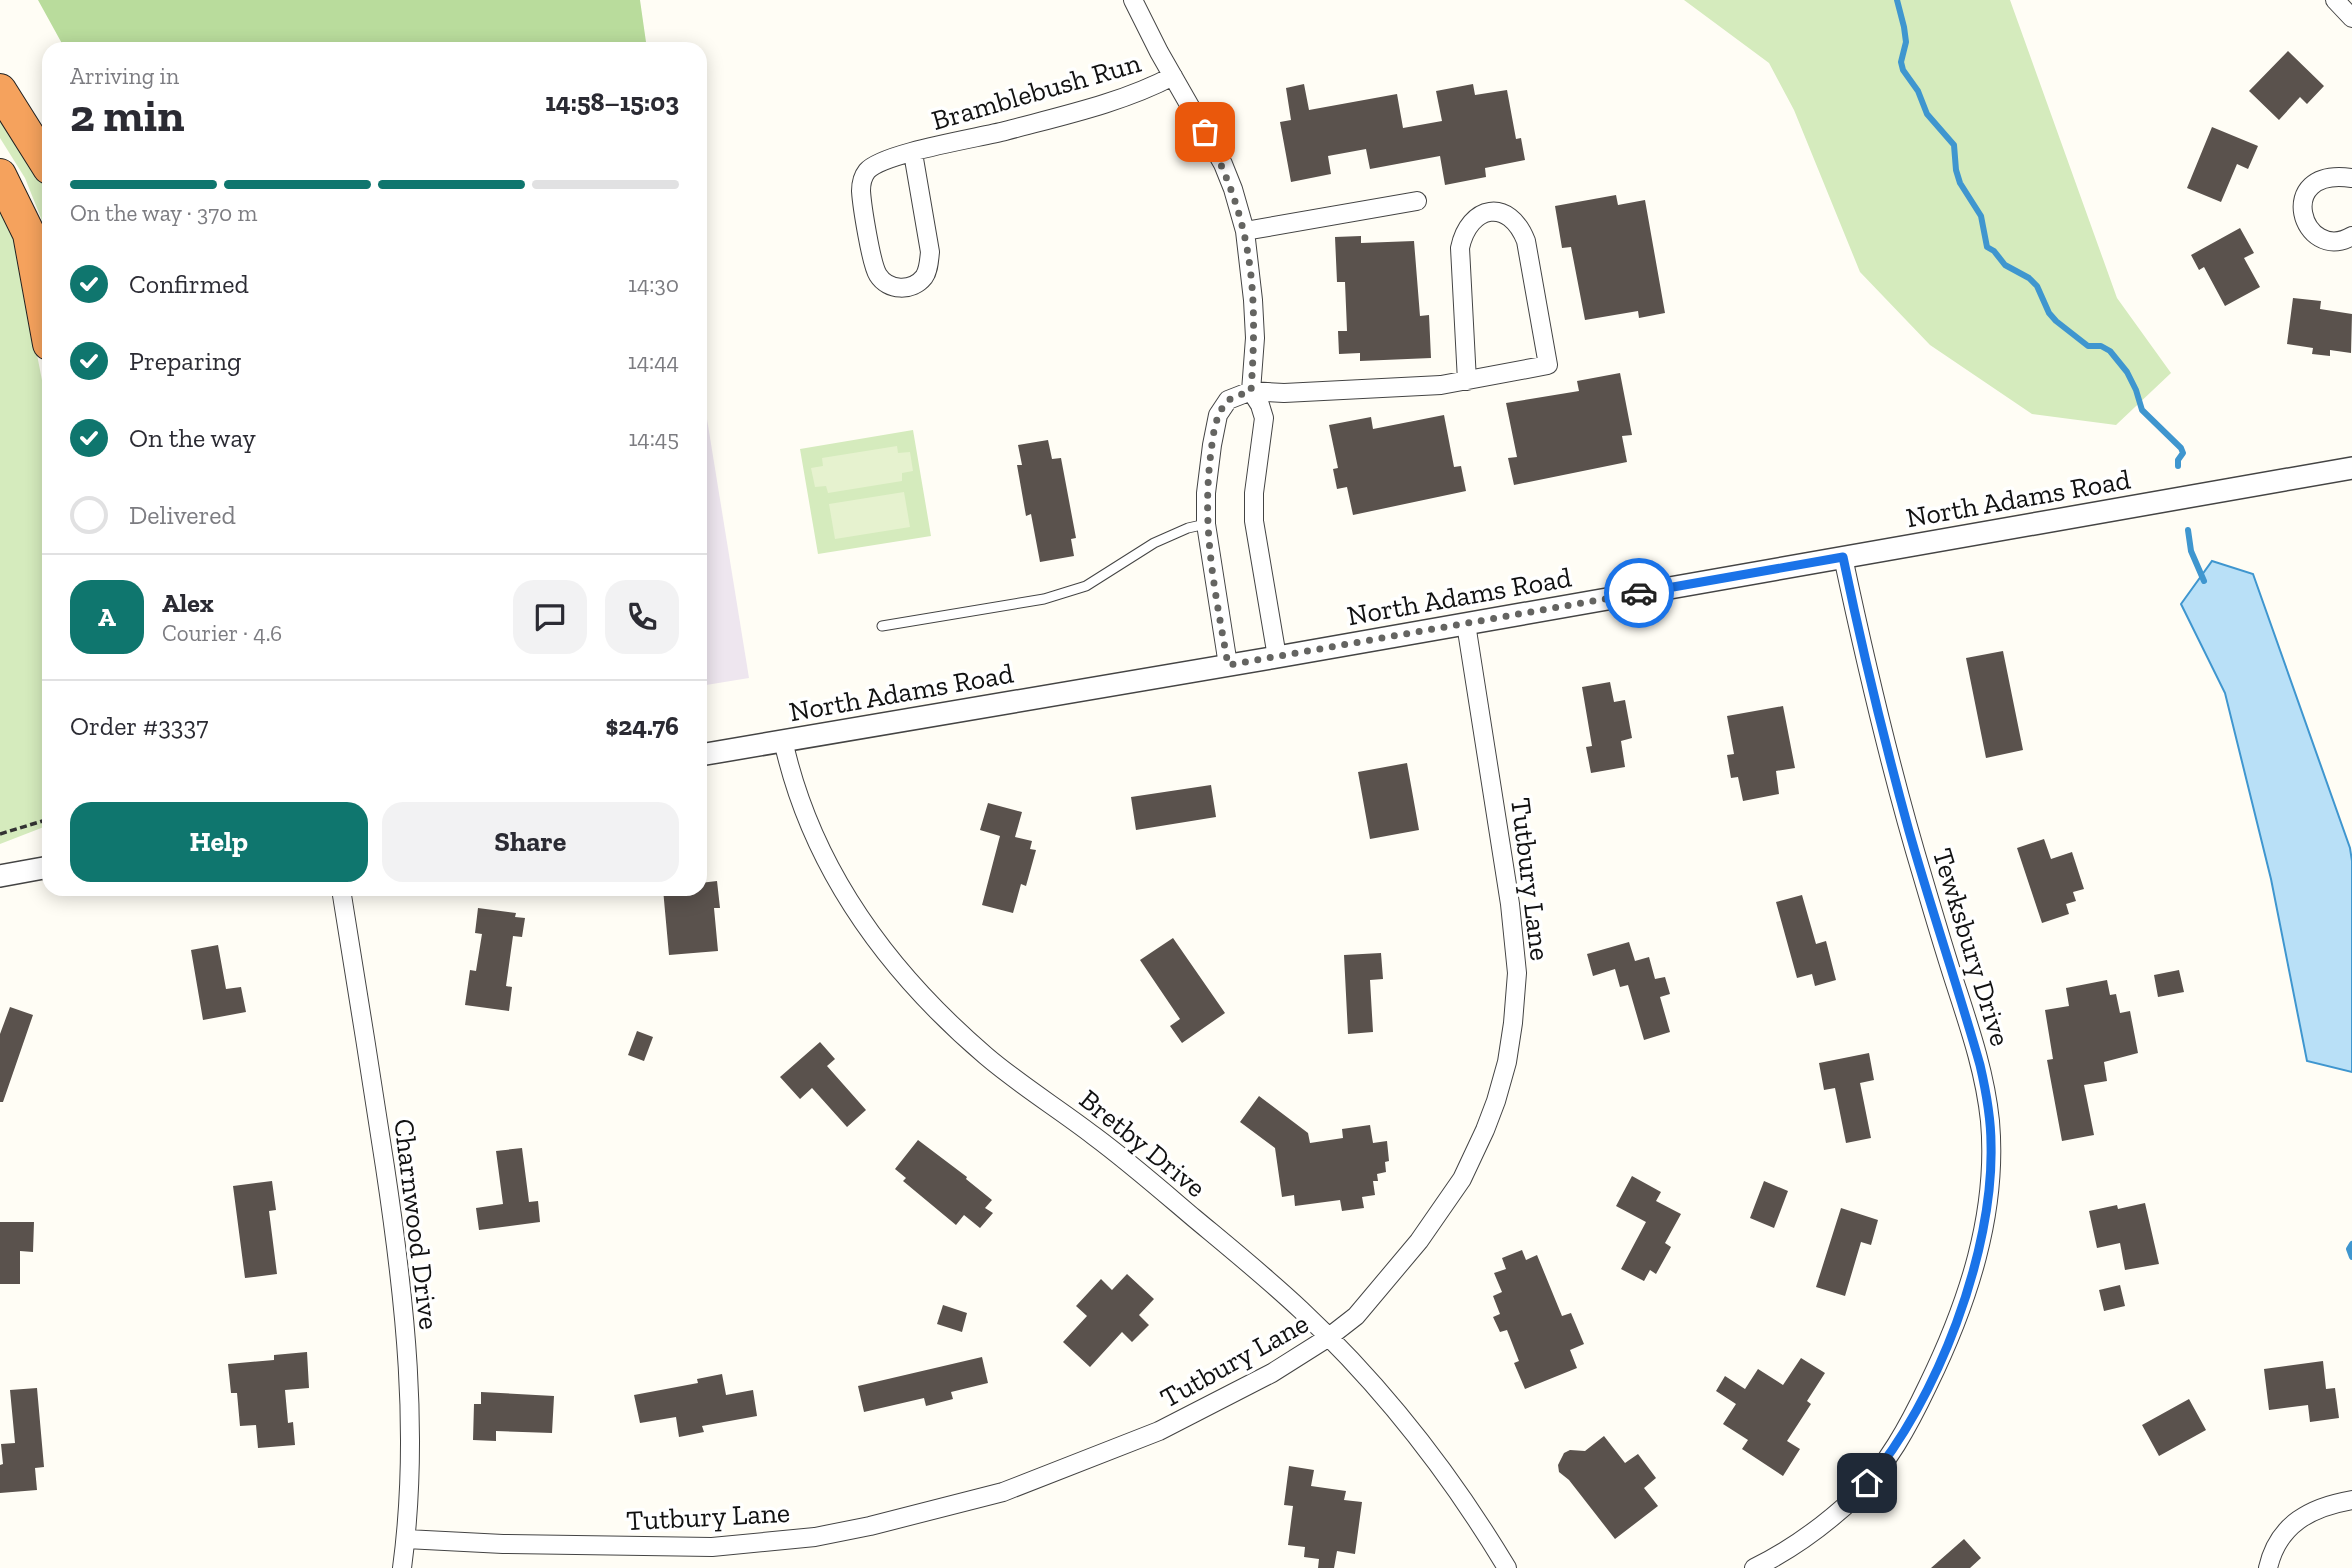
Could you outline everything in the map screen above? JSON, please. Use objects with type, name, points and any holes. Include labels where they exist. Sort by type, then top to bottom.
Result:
[{"type":"highway","points":[[0,90],[42,157]]},
{"type":"highway","points":[[0,176],[29,234],[42,306]]},
{"type":"street","points":[[1133,0],[1223,164],[1245,231],[1252,280],[1255,338],[1251,391],[1264,418],[1254,493],[1254,521],[1277,657]]},
{"type":"street","points":[[2335,0],[2352,18]]},
{"type":"street","name":"Bramblebush Run","points":[[913,153],[930,252],[929,264],[925,276],[918,283],[896,288],[884,282],[877,274],[861,193],[862,181],[867,171],[878,163],[913,153],[1065,114],[1131,94],[1173,76]]},
{"type":"street","points":[[2352,178],[2329,177],[2315,182],[2305,194],[2302,209],[2307,225],[2319,238],[2337,241],[2352,236]]},
{"type":"street","points":[[1245,231],[1417,201]]},
{"type":"street","points":[[1228,665],[1206,524],[1208,478],[1219,415],[1228,400],[1251,391],[1284,393],[1441,385],[1467,381],[1548,366],[1526,241],[1519,225],[1513,219],[1497,212],[1480,216],[1467,226],[1460,248],[1467,381]]},
{"type":"street","name":"North Adams Road","points":[[707,754],[1277,657],[2352,468]]},
{"type":"street","name":"Tewksbury Drive","points":[[1754,1568],[1793,1546],[1856,1496],[1904,1432],[1944,1352],[1969,1282],[1987,1212],[1991,1173],[1989,1118],[1980,1065],[1891,762],[1862,648],[1843,557]]},
{"type":"street","name":"Tutbury Lane","points":[[406,1539],[503,1544],[712,1547],[815,1536],[870,1526],[1003,1492],[1147,1436],[1227,1398],[1329,1337],[1356,1316],[1394,1273],[1441,1212],[1462,1179],[1485,1130],[1507,1062],[1517,995],[1516,950],[1505,862],[1466,624]]},
{"type":"street","name":"Bretby Drive","points":[[783,740],[791,777],[804,815],[825,860],[867,930],[923,998],[989,1058],[1096,1137],[1222,1241],[1329,1337],[1436,1460],[1507,1568]]},
{"type":"street","points":[[0,876],[42,868]]},
{"type":"street","name":"Charnwood Drive","points":[[342,896],[376,1105],[405,1318],[410,1440],[406,1539],[402,1568]]},
{"type":"street","points":[[2269,1568],[2271,1555],[2282,1534],[2292,1523],[2318,1508],[2352,1500]]},
{"type":"lane","points":[[882,626],[1066,594],[1086,586],[1154,543],[1188,528],[1206,524]]},
{"type":"path","points":[[0,834],[42,821]]},
{"type":"shaded area","points":[[707,419],[749,678],[707,685]]},
{"type":"green space","points":[[38,0],[640,0],[646,42],[381,42],[61,42]]},
{"type":"green space","points":[[1684,0],[2010,0],[2117,298],[2171,373],[2116,425],[2032,414],[1930,345],[1860,272],[1794,110],[1769,63]]},
{"type":"green space","points":[[0,113],[42,181],[42,222],[25,178],[0,138]]},
{"type":"green space","points":[[0,206],[14,237],[42,380],[42,828],[0,844]]},
{"type":"green space","points":[[913,430],[931,536],[818,554],[800,449]]},
{"type":"green space","points":[[897,446],[898,453],[910,452],[913,471],[902,473],[902,481],[828,493],[826,486],[815,487],[811,468],[823,466],[822,458]]},
{"type":"green space","points":[[904,492],[910,527],[835,539],[829,504]]},
{"type":"water","points":[[2212,561],[2253,574],[2350,848],[2352,1072],[2307,1061],[2271,879],[2225,693],[2181,604]]},
{"type":"building","points":[[2288,51],[2324,86],[2307,104],[2300,97],[2279,120],[2249,91]]},
{"type":"building","points":[[1304,84],[1309,110],[1397,94],[1403,128],[1442,121],[1436,91],[1473,84],[1475,95],[1507,90],[1516,139],[1521,138],[1525,160],[1485,168],[1486,177],[1445,185],[1440,156],[1370,169],[1366,149],[1328,156],[1331,174],[1291,182],[1280,122],[1291,120],[1286,88]]},
{"type":"building","points":[[2212,127],[2258,146],[2248,169],[2237,164],[2221,202],[2187,188]]},
{"type":"building","points":[[1616,195],[1618,205],[1645,200],[1665,313],[1639,318],[1638,311],[1585,320],[1571,247],[1562,248],[1555,206]]},
{"type":"building","points":[[2240,228],[2254,253],[2244,258],[2260,287],[2225,306],[2204,267],[2199,270],[2191,255]]},
{"type":"building","points":[[1361,236],[1361,243],[1414,241],[1420,316],[1429,315],[1431,358],[1360,361],[1360,353],[1339,354],[1338,331],[1347,331],[1345,282],[1337,282],[1335,237]]},
{"type":"building","points":[[2293,298],[2321,301],[2320,309],[2352,314],[2351,353],[2330,350],[2330,356],[2312,354],[2313,348],[2287,344]]},
{"type":"building","points":[[1620,373],[1632,435],[1622,436],[1627,462],[1514,485],[1508,458],[1517,457],[1506,403],[1579,391],[1577,381]]},
{"type":"building","points":[[1444,415],[1454,467],[1461,466],[1466,491],[1353,515],[1347,487],[1337,489],[1333,469],[1338,468],[1329,425],[1371,417],[1373,429]]},
{"type":"building","points":[[1048,440],[1052,459],[1061,458],[1076,538],[1071,539],[1074,556],[1040,562],[1031,514],[1026,516],[1017,465],[1022,465],[1018,445]]},
{"type":"building","points":[[2003,651],[2023,750],[1986,758],[1966,658]]},
{"type":"building","points":[[1610,682],[1614,702],[1625,700],[1632,738],[1621,741],[1625,767],[1591,773],[1586,747],[1592,746],[1582,687]]},
{"type":"building","points":[[1783,706],[1795,768],[1776,771],[1779,794],[1743,801],[1738,777],[1731,778],[1727,755],[1734,754],[1727,716]]},
{"type":"building","points":[[1407,763],[1419,830],[1370,839],[1358,772]]},
{"type":"building","points":[[1211,785],[1216,817],[1136,830],[1131,797]]},
{"type":"building","points":[[988,803],[1022,812],[1015,837],[1032,841],[1030,849],[1036,850],[1026,886],[1021,884],[1013,913],[982,905],[1000,836],[980,830]]},
{"type":"building","points":[[2044,839],[2051,859],[2072,852],[2084,889],[2073,892],[2076,901],[2066,904],[2069,914],[2042,923],[2017,848]]},
{"type":"building","points":[[717,881],[720,908],[714,908],[718,951],[669,955],[664,896],[707,896],[707,882]]},
{"type":"building","points":[[1802,895],[1816,944],[1826,941],[1836,980],[1815,986],[1812,974],[1797,978],[1776,902]]},
{"type":"building","points":[[478,908],[516,913],[515,917],[525,918],[522,937],[513,936],[506,986],[512,987],[509,1011],[465,1005],[470,970],[476,971],[482,934],[475,933]]},
{"type":"building","points":[[1173,938],[1225,1013],[1182,1043],[1170,1026],[1180,1019],[1140,960]]},
{"type":"building","points":[[1629,942],[1635,961],[1649,957],[1655,979],[1665,977],[1670,994],[1660,997],[1670,1032],[1644,1040],[1628,985],[1620,987],[1615,969],[1593,976],[1587,954]]},
{"type":"building","points":[[218,945],[226,989],[241,987],[246,1012],[203,1020],[191,950]]},
{"type":"building","points":[[1381,953],[1383,979],[1370,980],[1373,1032],[1348,1034],[1344,955]]},
{"type":"building","points":[[2179,970],[2184,992],[2158,997],[2154,975]]},
{"type":"building","points":[[2107,980],[2110,995],[2116,994],[2120,1013],[2130,1011],[2138,1053],[2104,1062],[2107,1081],[2084,1085],[2094,1135],[2062,1141],[2047,1060],[2053,1059],[2045,1010],[2069,1006],[2066,988]]},
{"type":"building","points":[[10,1007],[33,1015],[3,1102],[0,1102],[0,1034]]},
{"type":"building","points":[[637,1031],[653,1037],[644,1061],[628,1055]]},
{"type":"building","points":[[820,1042],[835,1059],[827,1066],[866,1110],[847,1127],[812,1088],[800,1099],[780,1077]]},
{"type":"building","points":[[1869,1053],[1874,1080],[1860,1083],[1871,1138],[1846,1143],[1835,1088],[1824,1090],[1819,1063]]},
{"type":"building","points":[[1259,1096],[1308,1133],[1310,1143],[1343,1138],[1342,1129],[1370,1125],[1373,1143],[1387,1141],[1389,1161],[1385,1162],[1386,1172],[1377,1174],[1378,1181],[1373,1181],[1375,1195],[1362,1197],[1364,1208],[1342,1211],[1340,1200],[1295,1206],[1294,1195],[1282,1197],[1275,1148],[1240,1122]]},
{"type":"building","points":[[918,1140],[967,1177],[966,1179],[992,1200],[985,1208],[993,1213],[980,1228],[964,1215],[956,1225],[903,1181],[906,1178],[895,1169]]},
{"type":"building","points":[[522,1148],[529,1202],[538,1201],[540,1222],[479,1230],[476,1208],[503,1204],[496,1151]]},
{"type":"building","points":[[1632,1176],[1661,1192],[1656,1201],[1681,1214],[1665,1243],[1671,1247],[1656,1274],[1650,1270],[1644,1281],[1621,1269],[1646,1222],[1616,1206]]},
{"type":"building","points":[[272,1181],[276,1210],[269,1211],[277,1274],[245,1278],[233,1186]]},
{"type":"building","points":[[1764,1181],[1788,1191],[1774,1228],[1750,1218]]},
{"type":"building","points":[[2145,1203],[2159,1264],[2125,1270],[2120,1243],[2097,1248],[2089,1211],[2117,1205],[2118,1209]]},
{"type":"building","points":[[1841,1208],[1878,1220],[1871,1245],[1861,1242],[1845,1296],[1816,1287]]},
{"type":"building","points":[[0,1222],[34,1222],[33,1252],[20,1251],[20,1284],[0,1284]]},
{"type":"building","points":[[1522,1250],[1526,1260],[1537,1255],[1562,1316],[1571,1313],[1584,1344],[1570,1350],[1577,1368],[1525,1389],[1514,1363],[1519,1361],[1507,1330],[1500,1332],[1493,1317],[1500,1314],[1493,1296],[1502,1292],[1494,1273],[1506,1269],[1502,1258]]},
{"type":"building","points":[[1127,1274],[1154,1299],[1139,1315],[1149,1325],[1132,1342],[1122,1332],[1090,1367],[1063,1342],[1087,1316],[1076,1306],[1101,1279],[1112,1290]]},
{"type":"building","points":[[2120,1285],[2125,1306],[2104,1311],[2099,1290]]},
{"type":"building","points":[[943,1305],[967,1313],[962,1332],[937,1324]]},
{"type":"building","points":[[307,1352],[309,1388],[285,1390],[288,1423],[293,1422],[295,1445],[258,1448],[256,1425],[240,1426],[237,1393],[231,1393],[228,1364],[274,1360],[274,1355]]},
{"type":"building","points":[[982,1357],[988,1383],[951,1392],[953,1399],[926,1406],[924,1398],[864,1412],[858,1386]]},
{"type":"building","points":[[1801,1358],[1825,1373],[1807,1401],[1811,1404],[1787,1441],[1800,1449],[1783,1476],[1742,1449],[1748,1440],[1723,1424],[1736,1404],[1716,1391],[1725,1376],[1745,1389],[1758,1369],[1783,1385]]},
{"type":"building","points":[[2323,1361],[2326,1389],[2335,1388],[2339,1418],[2310,1422],[2308,1405],[2269,1410],[2264,1369]]},
{"type":"building","points":[[722,1374],[726,1395],[753,1390],[757,1416],[702,1426],[704,1432],[679,1437],[676,1417],[640,1423],[634,1395],[698,1383],[697,1379]]},
{"type":"building","points":[[37,1388],[44,1467],[35,1468],[37,1490],[0,1493],[0,1465],[3,1464],[1,1444],[15,1443],[10,1390]]},
{"type":"building","points":[[481,1392],[554,1396],[552,1433],[496,1431],[496,1441],[473,1440],[474,1404],[481,1404]]},
{"type":"building","points":[[2189,1399],[2206,1430],[2159,1456],[2142,1425]]},
{"type":"building","points":[[1604,1436],[1625,1463],[1638,1454],[1656,1478],[1644,1488],[1658,1506],[1615,1539],[1569,1480],[1559,1472],[1558,1465],[1564,1453],[1570,1450],[1585,1451]]},
{"type":"building","points":[[1289,1466],[1314,1470],[1311,1486],[1346,1491],[1344,1500],[1362,1502],[1355,1554],[1337,1551],[1334,1568],[1318,1568],[1319,1559],[1304,1557],[1305,1547],[1288,1545],[1293,1506],[1284,1505]]},
{"type":"building","points":[[1964,1539],[1981,1558],[1970,1568],[1931,1568]]},
{"type":"waterway","points":[[1897,0],[1906,42],[1901,62],[1903,70],[1918,91],[1927,114],[1954,145],[1960,183],[1981,216],[1987,247],[1994,251],[2005,265],[2029,278],[2037,286],[2049,313],[2056,321],[2088,346],[2101,346],[2110,351],[2127,372],[2142,410],[2181,448],[2183,453],[2178,460],[2178,466]]},
{"type":"waterway","points":[[2188,530],[2191,551],[2204,581]]},
{"type":"waterway","points":[[2352,1244],[2349,1249],[2352,1257]]},
{"type":"way so far","points":[[1205,132],[1223,164],[1245,231],[1255,338],[1251,391],[1228,400],[1219,415],[1206,493],[1210,556],[1228,665],[1639,593]]},
{"type":"route","points":[[1639,593],[1843,557],[1862,648],[1894,775],[1980,1065],[1989,1118],[1991,1173],[1979,1250],[1953,1331],[1939,1363],[1904,1432],[1867,1483]]}]
